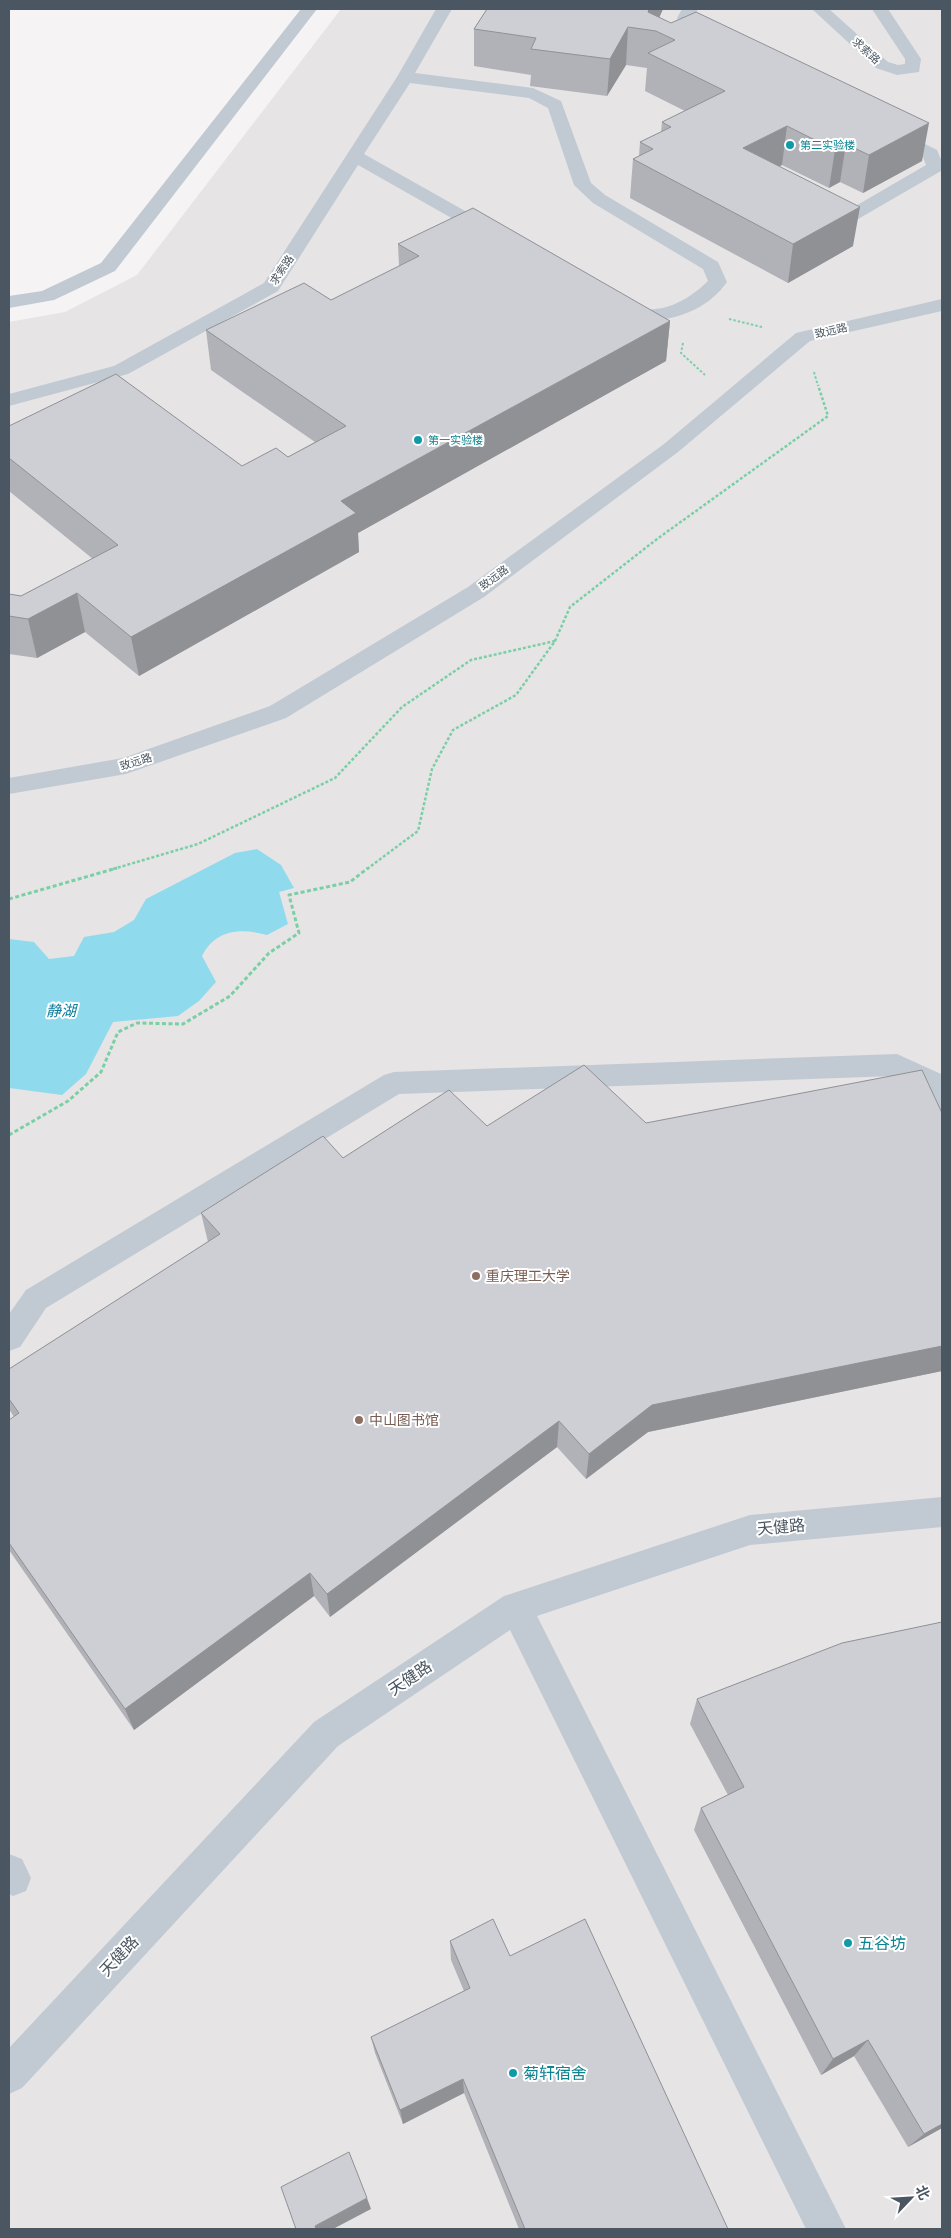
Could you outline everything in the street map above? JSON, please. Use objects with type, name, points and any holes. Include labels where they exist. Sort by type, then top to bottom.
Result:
[{"type":"street","points":[[9,302],[47,296],[108,267],[308,9]]},
{"type":"street","name":"求索路","points":[[9,400],[121,370],[272,287],[405,77],[444,9]]},
{"type":"street","points":[[690,9],[686,18],[689,29],[703,42],[720,50]]},
{"type":"street","name":"求索路","points":[[820,9],[882,65],[897,70],[913,68],[913,59],[880,9]]},
{"type":"street","points":[[405,77],[533,93],[555,104],[583,185],[599,200],[711,266],[718,282],[698,300],[664,315],[628,312],[602,297]]},
{"type":"street","points":[[813,201],[846,218],[934,167],[931,154],[877,125]]},
{"type":"street","points":[[355,156],[508,244]]},
{"type":"street","name":"致远路","points":[[9,786],[126,766],[278,712],[476,592],[671,448],[803,337],[942,305]]},
{"type":"street","points":[[9,1338],[36,1300],[394,1083],[897,1065],[931,1082],[942,1109]]},
{"type":"street","name":"天健路","points":[[9,2075],[326,1734],[516,1607],[750,1530],[942,1512]]},
{"type":"street","points":[[516,1607],[827,2229]]},
{"type":"path","points":[[721,320],[730,319],[768,328]]},
{"type":"path","points":[[685,336],[680,353],[704,374],[712,378]]},
{"type":"path","points":[[9,1135],[68,1101],[101,1072],[118,1032],[137,1023],[183,1024],[230,996],[269,953],[299,933],[289,896],[350,882],[418,831],[432,769],[453,730],[516,695],[555,641],[570,606],[657,539],[828,416],[803,337]]},
{"type":"path","points":[[9,899],[37,893],[198,844],[335,778],[402,707],[471,660],[555,641]]},
{"type":"shaded area","name":"重庆理工大学","points":[[341,9],[942,9],[942,2229],[9,2229],[9,322],[65,312],[137,275]]},
{"type":"water","name":"静湖","points":[[257,849],[281,865],[294,888],[279,892],[288,924],[267,935],[239,931],[214,940],[202,956],[216,982],[199,1001],[178,1016],[113,1022],[86,1074],[62,1095],[9,1088],[9,939],[34,942],[49,959],[74,956],[84,937],[114,932],[134,920],[146,899],[235,853]]},
{"type":"building","points":[[487,9],[649,9],[648,12],[671,23],[696,12],[929,123],[869,155],[846,144],[835,150],[787,126],[743,148],[860,207],[793,244],[633,159],[653,149],[640,142],[671,127],[662,122],[725,91],[648,53],[675,40],[656,31],[628,27],[610,59],[531,49],[536,38],[474,29]]},
{"type":"building","name":"第一实验楼","points":[[473,208],[670,321],[341,501],[356,513],[131,637],[77,593],[28,619],[9,616],[9,594],[21,596],[118,545],[9,458],[9,426],[116,374],[242,466],[276,448],[288,457],[346,426],[206,330],[304,283],[331,300],[419,256],[398,244]]},
{"type":"building","name":"中山图书馆","points":[[584,1065],[646,1123],[922,1070],[942,1113],[942,1346],[652,1405],[589,1454],[559,1421],[327,1594],[310,1573],[125,1709],[9,1543],[9,1420],[19,1413],[9,1399],[9,1369],[220,1234],[201,1213],[323,1136],[343,1158],[449,1090],[487,1126]]},
{"type":"building","name":"五谷坊","points":[[942,1622],[942,2124],[924,2134],[868,2040],[833,2059],[701,1808],[744,1787],[697,1699],[842,1643]]},
{"type":"building","name":"菊轩宿舍","points":[[493,1919],[510,1956],[585,1919],[728,2229],[525,2229],[463,2079],[400,2110],[371,2037],[470,1988],[450,1941]]},
{"type":"building","points":[[349,2152],[367,2198],[315,2226],[316,2229],[296,2229],[281,2187]]},
{"type":"place","name":"第二实验楼","points":[[790,145]]},
{"type":"place","name":"第一实验楼","points":[[418,440]]},
{"type":"place","name":"重庆理工大学","points":[[476,1276]]},
{"type":"place","name":"中山图书馆","points":[[359,1420]]},
{"type":"place","name":"五谷坊","points":[[848,1943]]},
{"type":"place","name":"菊轩宿舍","points":[[513,2073]]}]
